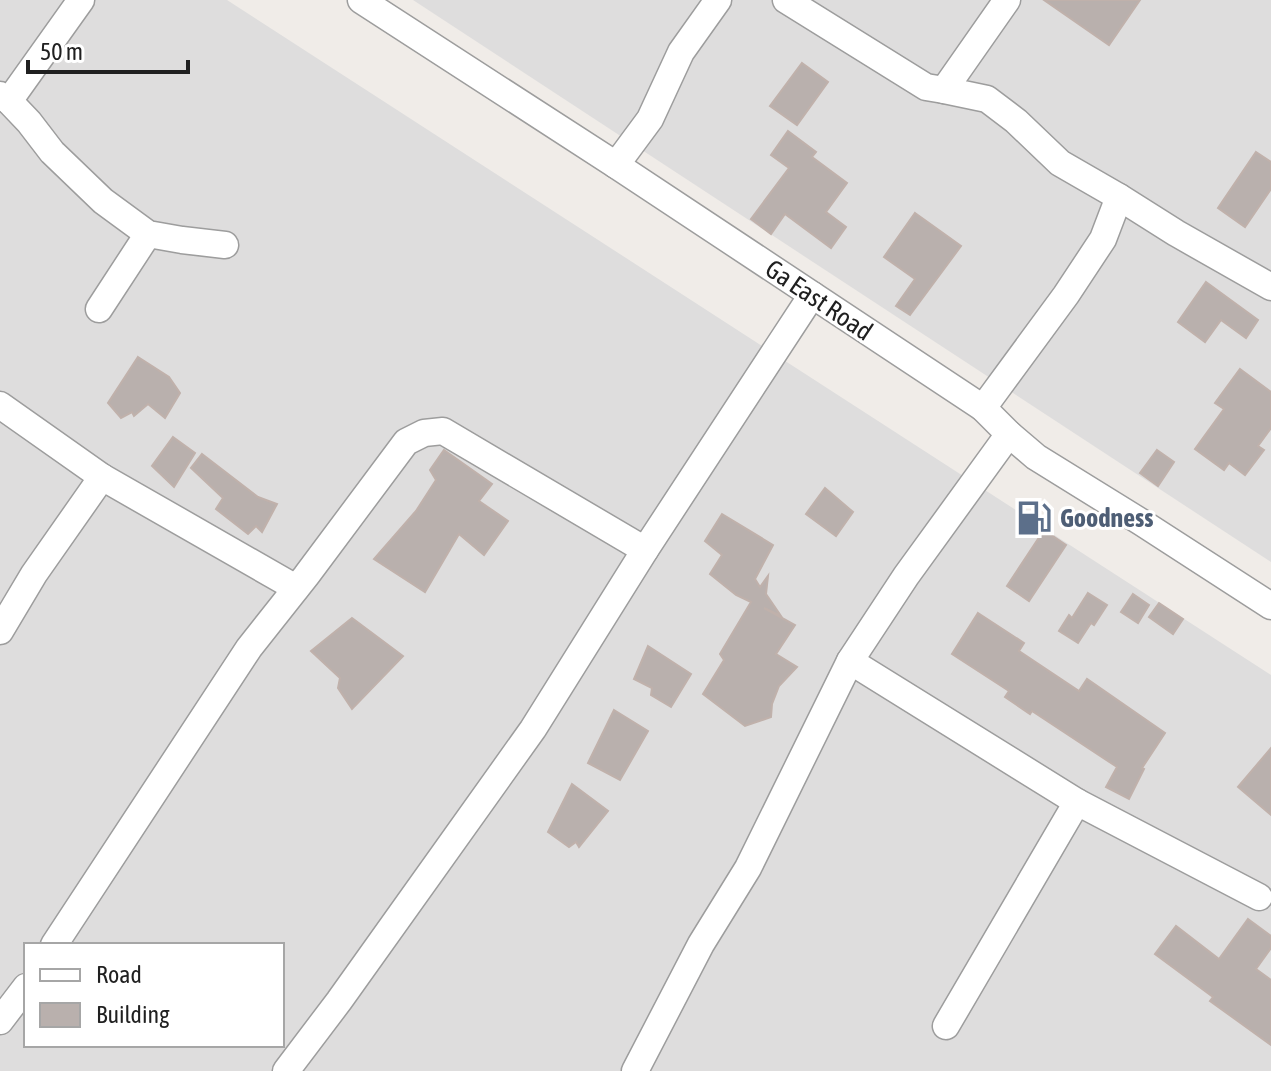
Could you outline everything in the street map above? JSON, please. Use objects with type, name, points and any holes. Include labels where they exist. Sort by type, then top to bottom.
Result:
[{"type":"street","points":[[81,0],[5,98],[62,162],[103,201],[148,234],[225,245]]},
{"type":"street","name":"Ga East Road","points":[[361,0],[983,408],[1036,457],[1271,606]]},
{"type":"street","points":[[616,165],[650,119],[681,52],[718,0]]},
{"type":"street","points":[[786,0],[926,87],[987,99],[1016,121],[1060,163],[1271,287]]},
{"type":"street","points":[[944,90],[1007,0]]},
{"type":"street","points":[[983,408],[1103,239],[1119,197]]},
{"type":"street","points":[[99,309],[148,234]]},
{"type":"street","points":[[286,1071],[533,729],[645,550],[812,295]]},
{"type":"street","points":[[0,405],[102,477],[296,588]]},
{"type":"street","points":[[55,943],[249,648],[406,442],[424,433],[443,431],[645,550]]},
{"type":"street","points":[[635,1071],[701,944],[748,868],[850,661],[906,576],[1009,434]]},
{"type":"street","points":[[0,631],[34,574],[102,477]]},
{"type":"street","points":[[850,661],[1077,802],[1267,894]]},
{"type":"street","points":[[946,1026],[1077,802]]},
{"type":"street","points":[[0,1021],[24,990]]},
{"type":"shaded area","points":[[0,0],[227,0],[1271,675],[1271,1071],[0,1071]]},
{"type":"shaded area","points":[[413,0],[1271,0],[1271,562]]},
{"type":"building","points":[[1044,0],[1140,0],[1109,45]]},
{"type":"building","points":[[802,63],[828,82],[797,125],[770,106]]},
{"type":"building","points":[[788,131],[816,152],[812,157],[847,183],[826,212],[846,227],[831,248],[785,214],[771,234],[751,219],[789,168],[771,155]]},
{"type":"building","points":[[1256,152],[1271,162],[1271,189],[1245,227],[1218,208]]},
{"type":"building","points":[[915,213],[961,246],[910,315],[896,306],[915,279],[884,257]]},
{"type":"building","points":[[1206,282],[1258,320],[1246,338],[1221,320],[1205,342],[1178,322]]},
{"type":"building","points":[[138,357],[169,377],[180,393],[165,418],[148,404],[134,416],[132,412],[121,418],[108,403]]},
{"type":"building","points":[[1240,369],[1271,392],[1271,428],[1258,446],[1264,450],[1245,475],[1229,463],[1224,470],[1195,449],[1224,409],[1215,403]]},
{"type":"building","points":[[173,437],[195,453],[174,487],[152,466]]},
{"type":"building","points":[[444,450],[492,484],[479,501],[508,521],[484,555],[459,534],[425,592],[374,559],[416,511],[436,480],[430,470]]},
{"type":"building","points":[[1157,450],[1174,462],[1158,486],[1140,473]]},
{"type":"building","points":[[202,454],[258,497],[277,504],[262,532],[256,526],[248,534],[216,509],[223,498],[191,468]]},
{"type":"building","points":[[825,488],[853,512],[836,536],[806,514]]},
{"type":"building","points":[[722,514],[773,545],[755,579],[760,587],[768,576],[766,594],[781,616],[764,608],[795,625],[776,654],[797,667],[779,686],[771,717],[745,726],[703,694],[724,660],[720,654],[751,602],[736,595],[710,574],[722,555],[705,541]]},
{"type":"building","points":[[1044,530],[1066,545],[1029,601],[1007,586]]},
{"type":"building","points":[[1088,593],[1107,605],[1078,643],[1059,631],[1069,615],[1072,618]]},
{"type":"building","points":[[1133,594],[1149,605],[1138,623],[1121,612]]},
{"type":"building","points":[[1159,603],[1183,619],[1173,634],[1149,617]]},
{"type":"building","points":[[978,613],[1024,643],[1019,651],[1079,691],[1087,679],[1165,733],[1142,768],[1129,799],[1106,787],[1117,767],[1032,711],[1030,714],[1005,697],[1009,691],[952,654]]},
{"type":"building","points":[[352,618],[403,656],[352,709],[338,688],[340,678],[311,651]]},
{"type":"building","points":[[648,646],[691,674],[671,707],[651,695],[652,688],[634,679]]},
{"type":"building","points":[[614,710],[648,731],[620,780],[588,763]]},
{"type":"building","points":[[1271,748],[1271,815],[1238,787]]},
{"type":"building","points":[[572,784],[608,811],[579,847],[576,842],[569,847],[548,832]]},
{"type":"building","points":[[1248,919],[1271,936],[1271,948],[1256,969],[1271,980],[1271,1045],[1210,1001],[1213,997],[1155,954],[1176,926],[1219,959]]},
{"type":"place","name":"Goodness","points":[[1034,518]]}]
